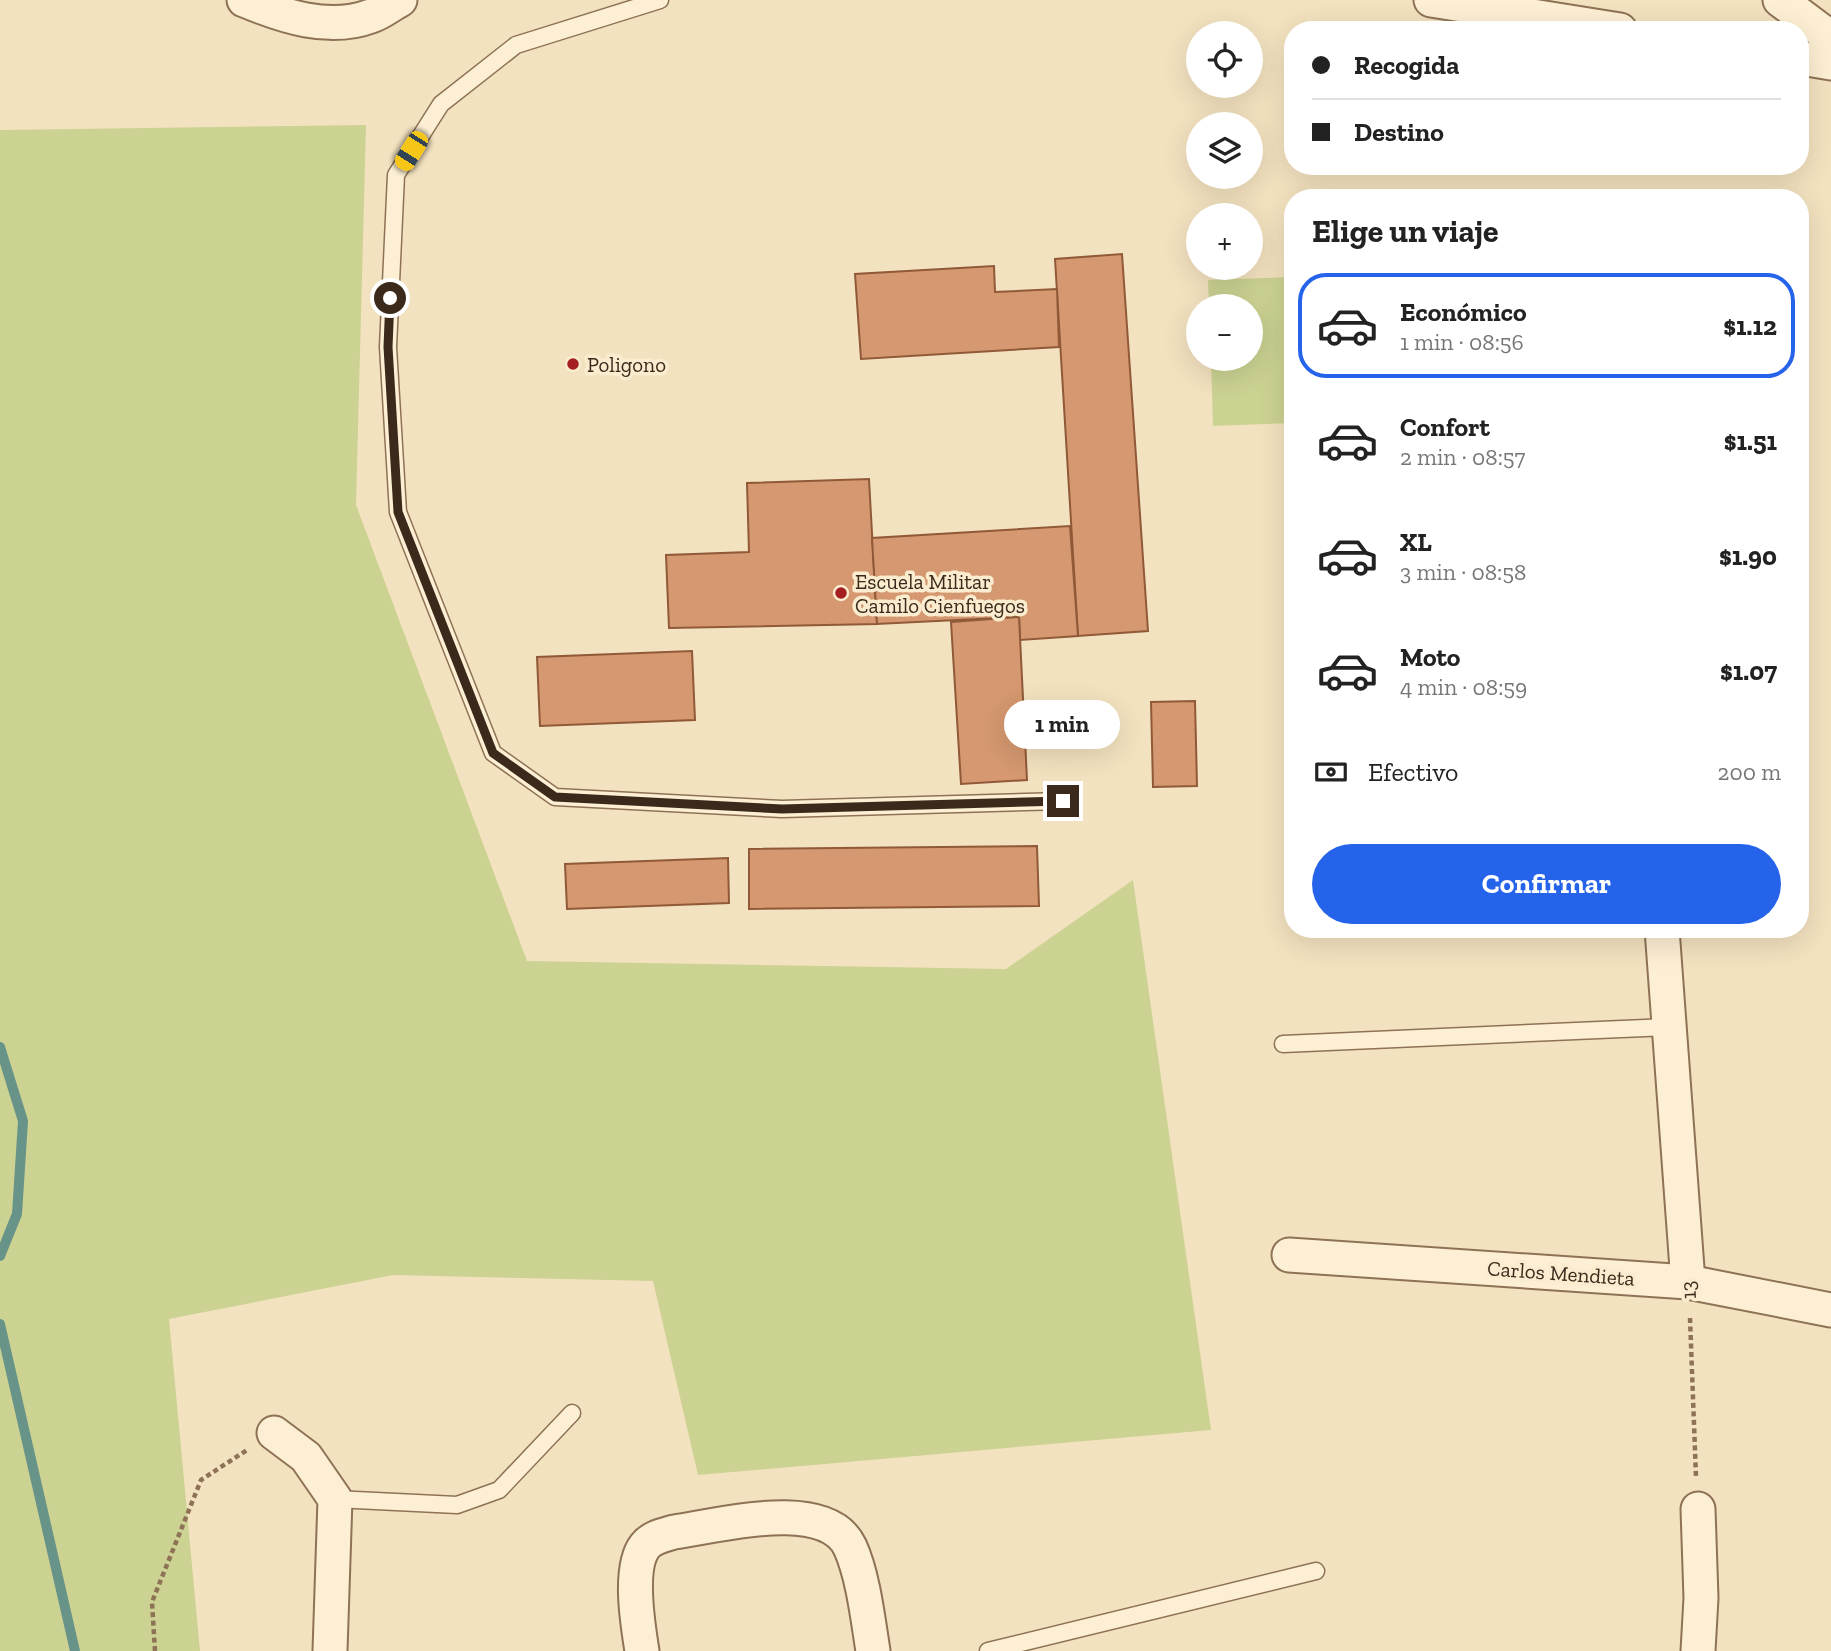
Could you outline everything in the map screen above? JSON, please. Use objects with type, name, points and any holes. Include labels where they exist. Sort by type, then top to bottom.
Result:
[{"type":"street","points":[[244,0],[326,24],[350,22],[374,15],[400,0]]},
{"type":"street","points":[[1432,0],[1564,21]]},
{"type":"street","points":[[1780,0],[1809,21]]},
{"type":"street","points":[[1809,21],[1831,37]]},
{"type":"street","points":[[1809,59],[1831,63]]},
{"type":"street","name":"13","points":[[1663,938],[1688,1282]]},
{"type":"street","name":"Carlos Mendieta","points":[[1289,1255],[1688,1282],[1831,1310]]},
{"type":"street","points":[[274,1433],[306,1457],[335,1499],[330,1651]]},
{"type":"street","points":[[1698,1509],[1701,1598],[1698,1651]]},
{"type":"street","points":[[642,1651],[636,1584],[638,1562],[645,1546],[657,1537],[674,1532],[792,1517],[827,1523],[850,1547],[873,1651]]},
{"type":"lane","points":[[660,0],[516,45],[440,104],[396,175],[388,347],[398,512],[493,753],[555,797],[782,809],[1063,801]]},
{"type":"lane","points":[[1283,1044],[1668,1027]]},
{"type":"lane","points":[[335,1499],[457,1505],[499,1490],[572,1413]]},
{"type":"lane","points":[[988,1651],[1316,1571]]},
{"type":"path","name":"13","points":[[1688,1282],[1698,1509]]},
{"type":"path","points":[[155,1651],[152,1602],[201,1480],[274,1433]]},
{"type":"green space","points":[[366,125],[356,505],[527,961],[1006,969],[1133,880],[1211,1430],[698,1475],[653,1281],[393,1275],[169,1319],[200,1651],[0,1651],[0,130]]},
{"type":"green space","points":[[1284,277],[1284,423],[1213,426],[1211,371],[1263,371],[1263,294],[1209,294],[1208,280]]},
{"type":"building","points":[[1122,254],[1148,631],[1078,636],[1055,259]]},
{"type":"building","points":[[994,266],[995,292],[1057,289],[1059,347],[861,359],[855,274]]},
{"type":"building","points":[[869,479],[877,624],[669,628],[666,555],[749,552],[747,483]]},
{"type":"building","points":[[1070,526],[1078,636],[1020,640],[1019,617],[877,624],[872,538]]},
{"type":"building","points":[[1019,617],[1027,780],[961,784],[951,622]]},
{"type":"building","points":[[692,651],[695,720],[540,726],[537,657]]},
{"type":"building","points":[[1195,701],[1197,786],[1153,787],[1151,702]]},
{"type":"building","points":[[1037,846],[1039,906],[749,909],[749,849]]},
{"type":"building","points":[[728,858],[729,903],[567,909],[565,864]]},
{"type":"waterway","points":[[0,1047],[23,1121],[17,1214],[0,1256]]},
{"type":"waterway","points":[[0,1324],[75,1651]]},
{"type":"place","name":"Poligono","points":[[573,364]]},
{"type":"place","name":"Escuela Militar Camilo Cienfuegos","points":[[841,593]]},
{"type":"route","points":[[390,298],[388,347],[398,512],[493,753],[555,797],[782,809],[1063,801]]}]
